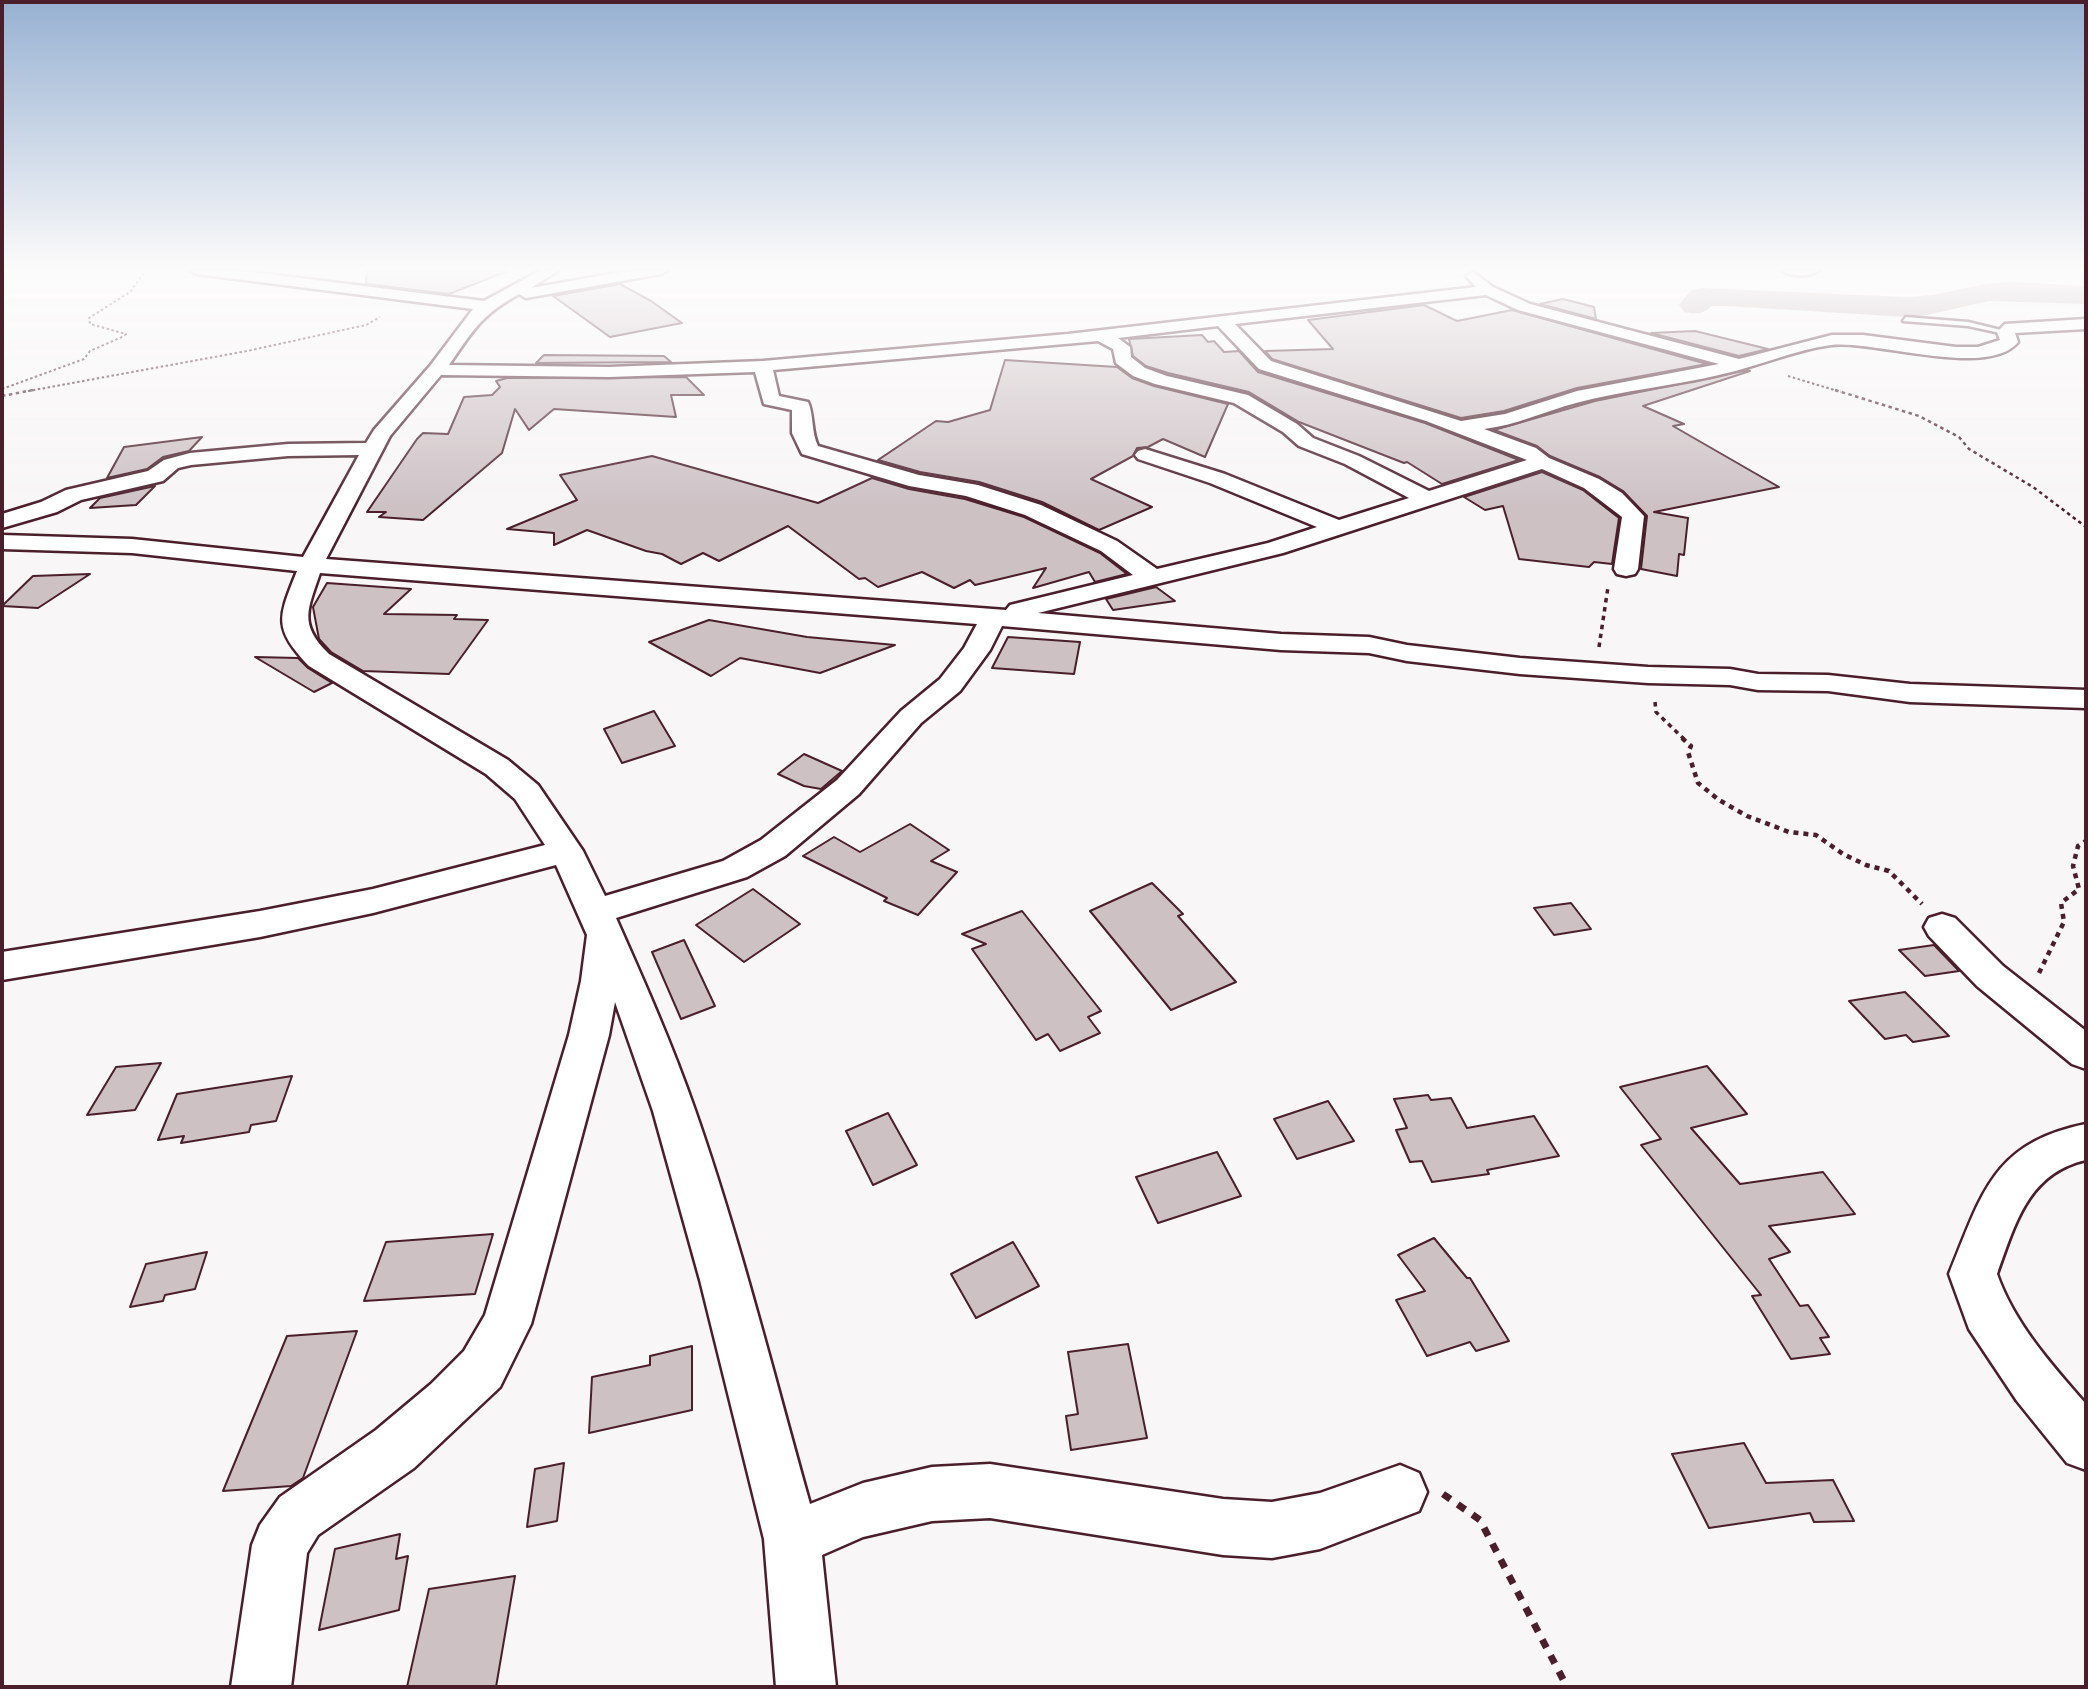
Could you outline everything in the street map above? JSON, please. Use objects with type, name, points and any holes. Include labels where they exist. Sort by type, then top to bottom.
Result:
[{"type":"street","points":[[451,349],[381,434],[311,565],[294,612],[300,641],[319,660],[497,767],[527,792],[566,851],[640,1016],[674,1111],[724,1280],[792,1539],[806,1687]]},
{"type":"street","points":[[436,370],[609,372],[764,366],[951,349]]},
{"type":"street","points":[[1121,349],[1122,359],[1139,372],[1161,380],[1241,399],[1306,442],[1352,460],[1426,498]]},
{"type":"street","points":[[1249,349],[1265,365],[1461,427],[1529,452],[1542,462],[1600,489],[1621,502],[1633,516],[1626,569]]},
{"type":"street","points":[[1678,349],[1740,365]]},
{"type":"street","points":[[1461,427],[1499,421],[1573,398],[1665,383],[1800,349]]},
{"type":"street","points":[[1927,349],[1946,352],[1999,349]]},
{"type":"street","points":[[764,366],[771,400],[801,407],[802,433],[809,450],[917,481],[970,490],[1033,510],[1109,546],[1152,577]]},
{"type":"street","points":[[2,521],[102,486],[155,476],[171,464],[190,459],[288,450],[374,449]]},
{"type":"street","points":[[1145,456],[1189,467],[1250,489],[1336,527]]},
{"type":"street","points":[[993,617],[1275,548],[1542,462]]},
{"type":"street","points":[[2,542],[132,546],[311,565],[993,617],[1281,642],[1369,645],[1407,653],[1520,666],[1648,675],[1730,677],[1758,682],[1828,683],[1957,696],[2086,699]]},
{"type":"street","points":[[600,922],[735,869],[772,848],[848,787],[911,717],[950,685],[977,650],[993,617]]},
{"type":"street","points":[[2,966],[247,926],[373,901],[566,851]]},
{"type":"street","points":[[261,1687],[280,1545],[299,1516],[395,1449],[449,1402],[482,1369],[507,1324],[589,1035],[600,981],[600,922]]},
{"type":"street","points":[[1942,927],[1990,976],[2086,1053]]},
{"type":"street","points":[[2086,1142],[2067,1144],[2029,1166],[2004,1197],[1973,1274],[1986,1313],[2035,1383],[2086,1444]]},
{"type":"street","points":[[792,1539],[863,1510],[932,1494],[990,1491],[1223,1527],[1272,1530],[1320,1521],[1400,1492]]},
{"type":"path","points":[[2,388],[84,359],[95,349]]},
{"type":"path","points":[[2,396],[257,349]]},
{"type":"path","points":[[1740,365],[1806,381],[1919,416],[1959,437],[1969,450],[2033,487],[2086,527]]},
{"type":"path","points":[[1626,569],[1606,589],[1598,657],[1605,662],[1648,675],[1653,683],[1656,712],[1692,746],[1688,752],[1698,783],[1718,800],[1747,817],[1790,832],[1816,835],[1854,860],[1889,871],[1942,927]]},
{"type":"path","points":[[2042,1018],[2035,988],[2040,968],[2064,922],[2061,903],[2079,889],[2073,866],[2078,846],[2086,841]]},
{"type":"path","points":[[1400,1492],[1438,1491],[1480,1520],[1567,1687]]},
{"type":"building","points":[[1131,349],[1239,351],[1258,372],[1425,423],[1519,460],[1442,484],[1407,462],[1299,422],[1249,392],[1168,373],[1146,366],[1133,356]]},
{"type":"building","points":[[1652,349],[1707,364],[1577,388],[1504,411],[1461,418],[1272,359],[1265,351]]},
{"type":"building","points":[[1712,349],[1768,349],[1739,356]]},
{"type":"building","points":[[544,355],[664,356],[671,362],[536,363]]},
{"type":"building","points":[[1005,360],[1117,367],[1132,378],[1154,386],[1228,404],[1205,457],[1163,439],[1148,447],[1137,448],[1133,456],[1091,479],[1152,507],[1099,530],[1042,502],[979,482],[920,472],[878,460],[936,421],[948,422],[990,410]]},
{"type":"building","points":[[1750,371],[1643,406],[1684,424],[1673,426],[1779,487],[1654,512],[1688,518],[1684,555],[1679,554],[1677,576],[1641,569],[1647,516],[1623,491],[1600,477],[1550,456],[1537,446],[1494,430],[1595,401]]},
{"type":"building","points":[[686,377],[704,395],[671,395],[676,417],[554,409],[529,430],[515,409],[502,453],[423,520],[379,517],[386,512],[367,512],[417,439],[423,433],[448,434],[464,397],[492,395],[500,387],[496,381],[507,378]]},
{"type":"building","points":[[202,437],[189,451],[163,457],[147,469],[107,478],[124,447]]},
{"type":"building","points":[[652,456],[818,503],[872,478],[909,489],[965,499],[1024,517],[1100,553],[1127,574],[1095,582],[1089,572],[1033,588],[1046,568],[975,585],[970,580],[954,588],[922,572],[878,587],[865,578],[859,579],[788,526],[719,561],[703,553],[681,564],[662,554],[587,530],[554,545],[554,533],[507,529],[577,500],[560,475]]},
{"type":"building","points":[[1542,472],[1583,490],[1619,518],[1612,564],[1594,562],[1589,567],[1519,559],[1503,506],[1485,510],[1464,497]]},
{"type":"building","points":[[155,486],[136,505],[90,508],[100,498]]},
{"type":"building","points":[[90,574],[38,608],[2,606],[33,576]]},
{"type":"building","points":[[327,583],[411,589],[384,614],[457,615],[454,619],[488,620],[449,674],[363,671],[331,652],[319,639],[313,607]]},
{"type":"building","points":[[1156,587],[1175,601],[1113,610],[1106,599]]},
{"type":"building","points":[[709,620],[807,637],[895,645],[820,673],[740,658],[711,676],[649,642]]},
{"type":"building","points":[[1008,637],[1080,642],[1074,674],[992,668]]},
{"type":"building","points":[[255,657],[298,658],[308,668],[332,683],[314,692]]},
{"type":"building","points":[[654,711],[675,746],[622,763],[604,729]]},
{"type":"building","points":[[804,754],[842,771],[821,789],[804,786],[778,774]]},
{"type":"building","points":[[910,824],[949,850],[931,861],[957,872],[918,915],[884,901],[887,898],[803,856],[834,837],[860,852]]},
{"type":"building","points":[[1152,883],[1183,914],[1178,916],[1236,982],[1171,1010],[1090,911]]},
{"type":"building","points":[[753,889],[800,924],[744,962],[696,925]]},
{"type":"building","points":[[1571,903],[1591,929],[1554,935],[1534,908]]},
{"type":"building","points":[[1022,911],[1101,1011],[1088,1017],[1100,1033],[1060,1051],[1048,1034],[1036,1040],[972,949],[986,944],[962,934]]},
{"type":"building","points":[[684,940],[715,1006],[681,1019],[652,952]]},
{"type":"building","points":[[1934,945],[1959,971],[1925,976],[1899,950]]},
{"type":"building","points":[[1905,992],[1949,1036],[1913,1042],[1906,1035],[1885,1039],[1849,1001]]},
{"type":"building","points":[[161,1063],[135,1110],[87,1115],[116,1067]]},
{"type":"building","points":[[1707,1066],[1747,1114],[1691,1128],[1740,1184],[1823,1172],[1855,1214],[1769,1226],[1790,1252],[1769,1259],[1800,1306],[1808,1305],[1829,1337],[1820,1338],[1830,1354],[1791,1359],[1752,1296],[1761,1295],[1641,1145],[1661,1139],[1620,1087]]},
{"type":"building","points":[[292,1076],[276,1121],[251,1125],[249,1132],[181,1143],[184,1136],[158,1140],[177,1094]]},
{"type":"building","points":[[1428,1095],[1431,1100],[1451,1098],[1467,1128],[1534,1116],[1559,1156],[1487,1170],[1489,1174],[1432,1182],[1422,1161],[1410,1162],[1396,1130],[1407,1128],[1394,1099]]},
{"type":"building","points":[[1328,1101],[1354,1141],[1297,1159],[1274,1119]]},
{"type":"building","points":[[888,1113],[917,1165],[873,1185],[846,1131]]},
{"type":"building","points":[[1217,1152],[1241,1196],[1158,1223],[1136,1177]]},
{"type":"building","points":[[493,1234],[475,1294],[364,1301],[386,1242]]},
{"type":"building","points":[[1434,1238],[1467,1278],[1470,1278],[1509,1341],[1476,1351],[1470,1342],[1427,1356],[1396,1300],[1425,1291],[1398,1255]]},
{"type":"building","points":[[1013,1242],[1039,1286],[976,1318],[951,1274]]},
{"type":"building","points":[[207,1252],[195,1289],[165,1295],[163,1301],[130,1307],[146,1264]]},
{"type":"building","points":[[357,1331],[303,1478],[291,1486],[223,1491],[287,1336]]},
{"type":"building","points":[[1128,1344],[1147,1438],[1071,1450],[1066,1416],[1078,1414],[1068,1352]]},
{"type":"building","points":[[692,1346],[692,1410],[589,1433],[592,1377],[650,1365],[650,1356]]},
{"type":"building","points":[[1744,1443],[1766,1483],[1833,1480],[1854,1521],[1814,1522],[1810,1513],[1709,1528],[1672,1454]]},
{"type":"building","points":[[564,1463],[557,1521],[527,1527],[535,1469]]},
{"type":"building","points":[[400,1534],[396,1559],[408,1556],[399,1610],[319,1630],[335,1549]]},
{"type":"building","points":[[515,1576],[496,1687],[407,1687],[429,1589]]}]
